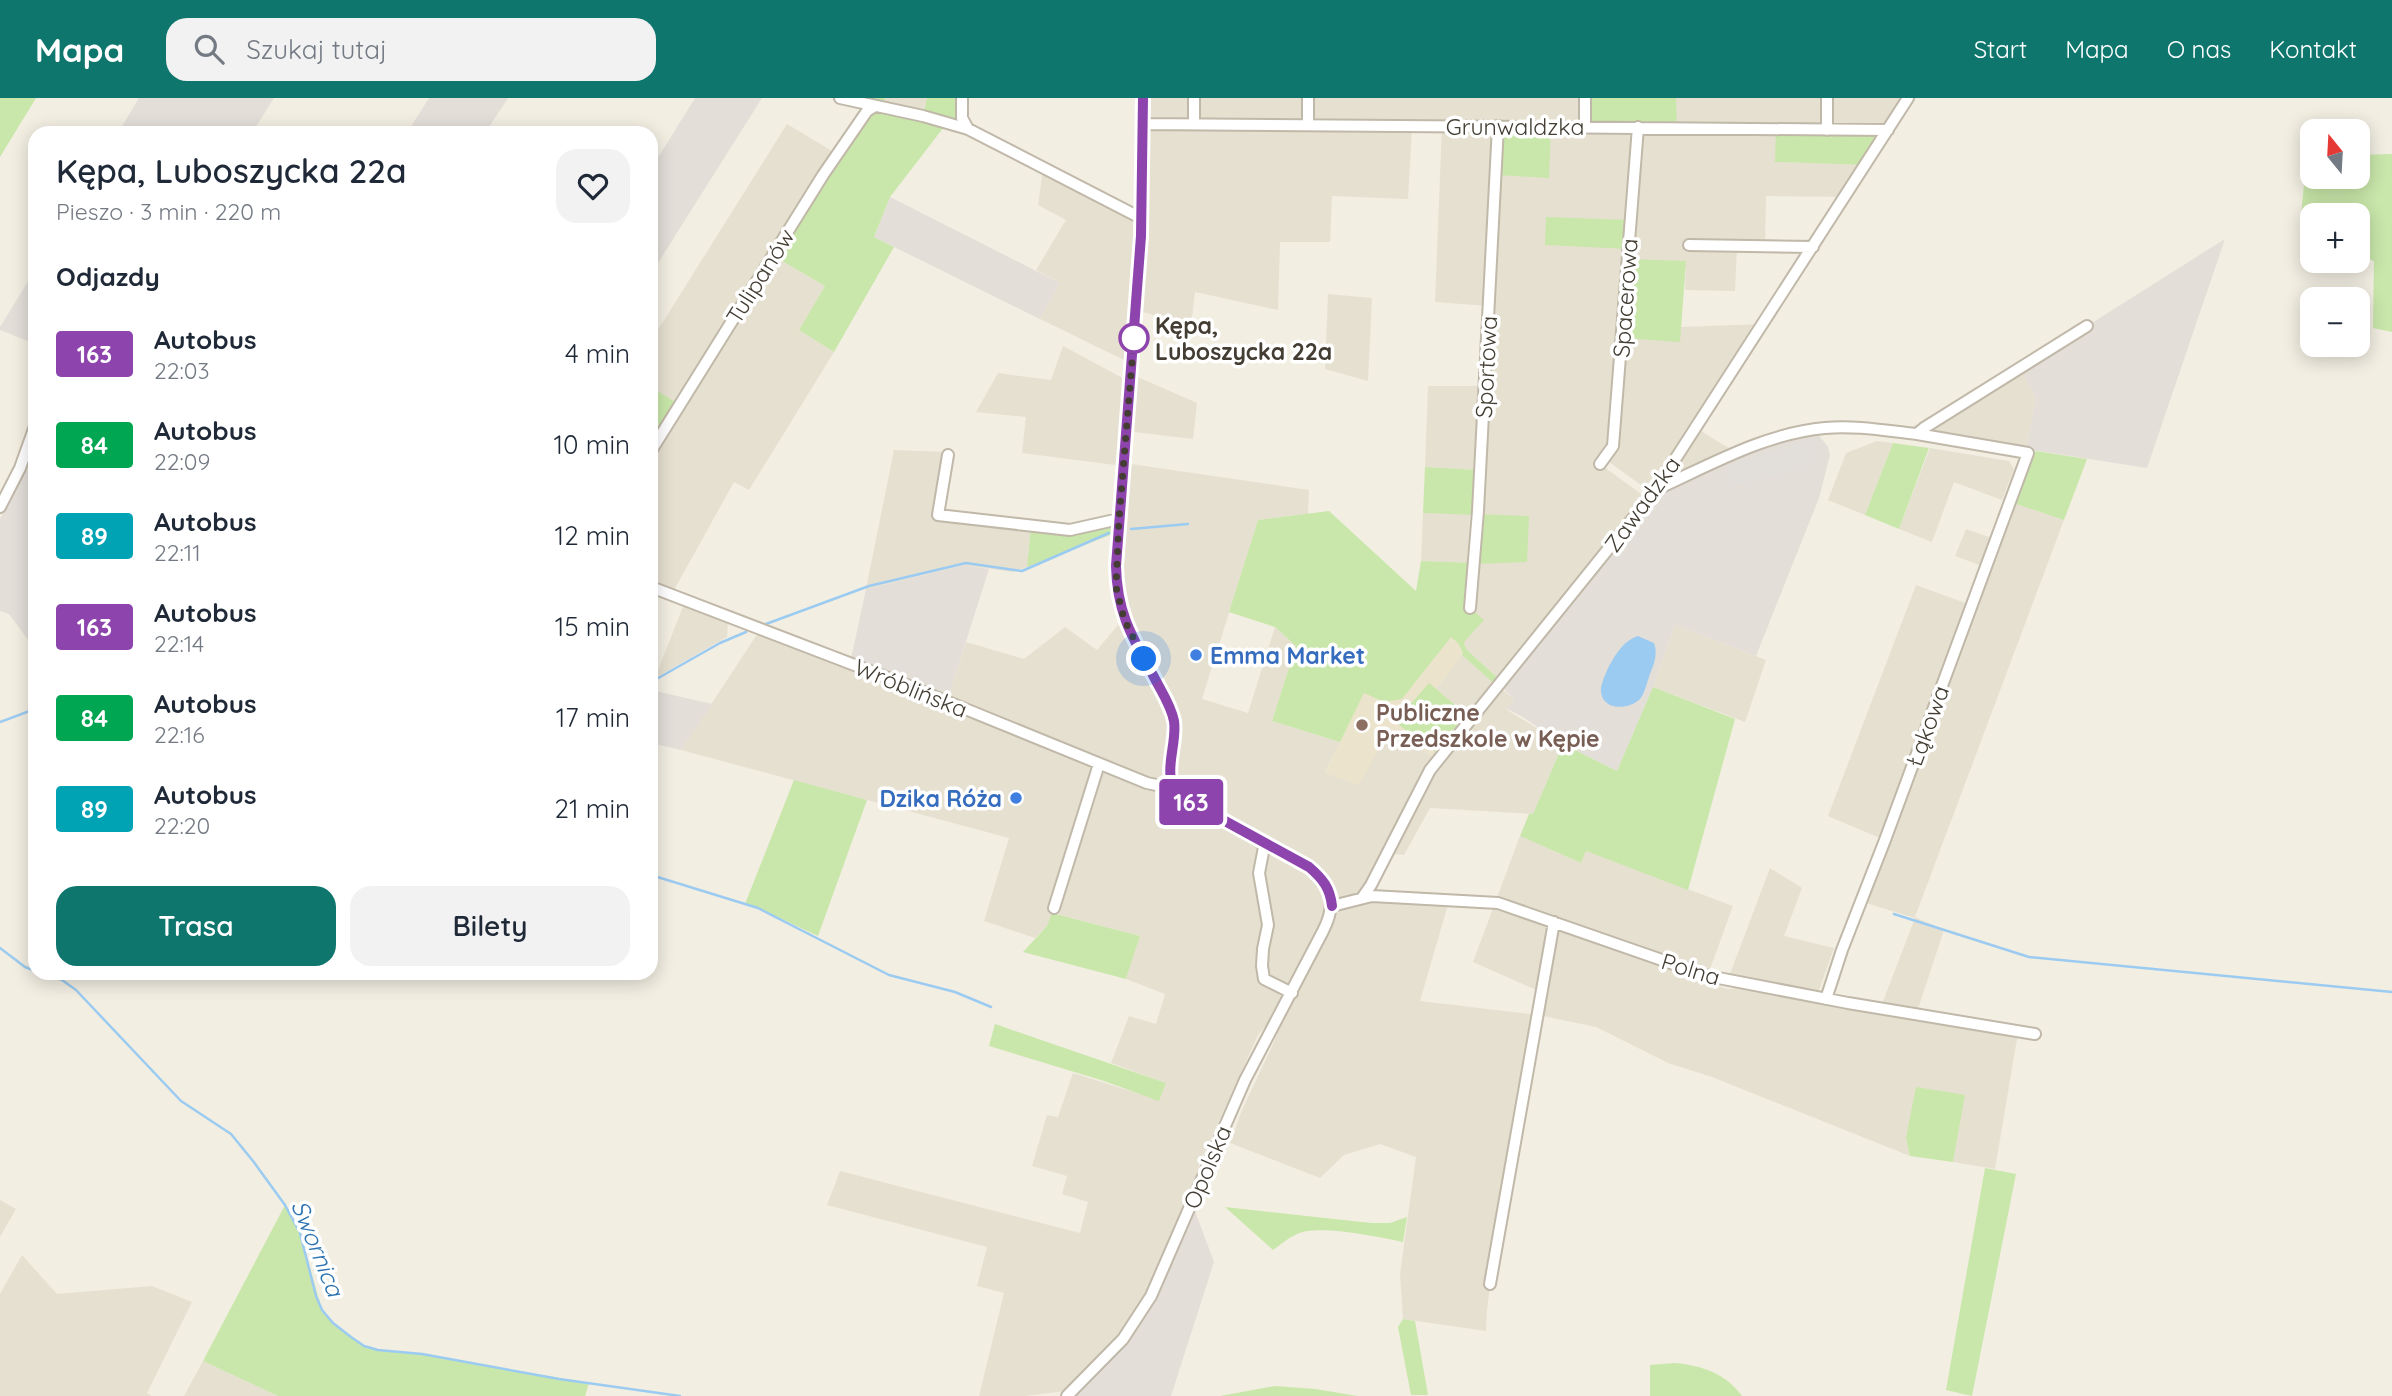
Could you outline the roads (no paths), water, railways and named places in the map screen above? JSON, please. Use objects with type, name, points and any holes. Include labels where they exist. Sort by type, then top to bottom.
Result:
[{"type":"street","points":[[840,98],[923,116],[968,130],[1135,215],[1142,215]]},
{"type":"street","points":[[962,98],[962,118],[968,130]]},
{"type":"street","points":[[1143,98],[1142,215],[1116,566],[1120,607],[1129,631],[1172,714],[1172,784],[1183,798],[1300,860],[1317,873],[1331,893],[1332,906]]},
{"type":"street","points":[[1194,98],[1194,124]]},
{"type":"street","points":[[1308,98],[1308,124]]},
{"type":"street","points":[[1585,98],[1585,127]]},
{"type":"street","points":[[1827,98],[1827,130]]},
{"type":"street","name":"Zawadzka","points":[[1356,899],[1371,885],[1430,770],[1654,490],[1908,98]]},
{"type":"street","name":"Tulipanów","points":[[658,440],[823,175],[867,111],[875,106]]},
{"type":"street","name":"Grunwaldzka","points":[[1142,124],[1888,130]]},
{"type":"street","name":"Sportowa","points":[[1470,608],[1478,511],[1498,126]]},
{"type":"street","name":"Spacerowa","points":[[1600,464],[1614,446],[1638,127]]},
{"type":"street","points":[[1689,245],[1813,247]]},
{"type":"street","points":[[1654,490],[1743,450],[1809,430],[1839,427],[1917,434],[2087,326]]},
{"type":"street","name":"Łąkowa","points":[[1826,999],[2028,453],[1917,434]]},
{"type":"street","points":[[0,507],[28,446]]},
{"type":"street","points":[[948,455],[938,515],[1070,530],[1119,519]]},
{"type":"street","name":"Wróblińska","points":[[658,590],[904,684],[1147,783],[1161,786],[1172,784]]},
{"type":"street","points":[[1054,908],[1099,764]]},
{"type":"street","points":[[1265,842],[1259,873],[1268,925],[1263,949],[1264,979],[1292,993]]},
{"type":"street","name":"Polna","points":[[1332,906],[1372,896],[1498,903],[1708,976],[2035,1034]]},
{"type":"street","name":"Opolska","points":[[1067,1396],[1123,1339],[1151,1296],[1245,1080],[1327,923],[1332,906]]},
{"type":"street","points":[[1490,1284],[1554,922]]},
{"type":"water","points":[[1638,636],[1654,643],[1656,651],[1645,691],[1640,699],[1630,705],[1617,707],[1606,703],[1601,689],[1609,666],[1621,648]]},
{"type":"waterway","points":[[1131,529],[1188,524]]},
{"type":"waterway","points":[[766,624],[869,586],[966,563],[1022,571],[1109,533]]},
{"type":"waterway","points":[[658,678],[720,643],[746,632]]},
{"type":"waterway","points":[[0,722],[28,712]]},
{"type":"waterway","points":[[658,877],[758,908],[889,975],[955,992],[991,1007]]},
{"type":"waterway","points":[[1894,914],[2029,957],[2392,992]]},
{"type":"waterway","name":"Swornica","points":[[0,948],[28,968]]},
{"type":"waterway","name":"Swornica","points":[[62,980],[76,990],[181,1101],[231,1134],[285,1205],[300,1233],[322,1310],[333,1323],[364,1346],[559,1379],[680,1396]]},
{"type":"place","name":"Kępa, Luboszycka 22a","points":[[1134,338]]},
{"type":"place","name":"Emma Market","points":[[1196,655]]},
{"type":"place","name":"Publiczne Przedszkole w Kępie","points":[[1362,725]]},
{"type":"place","name":"Dzika Róża","points":[[1016,798]]}]
